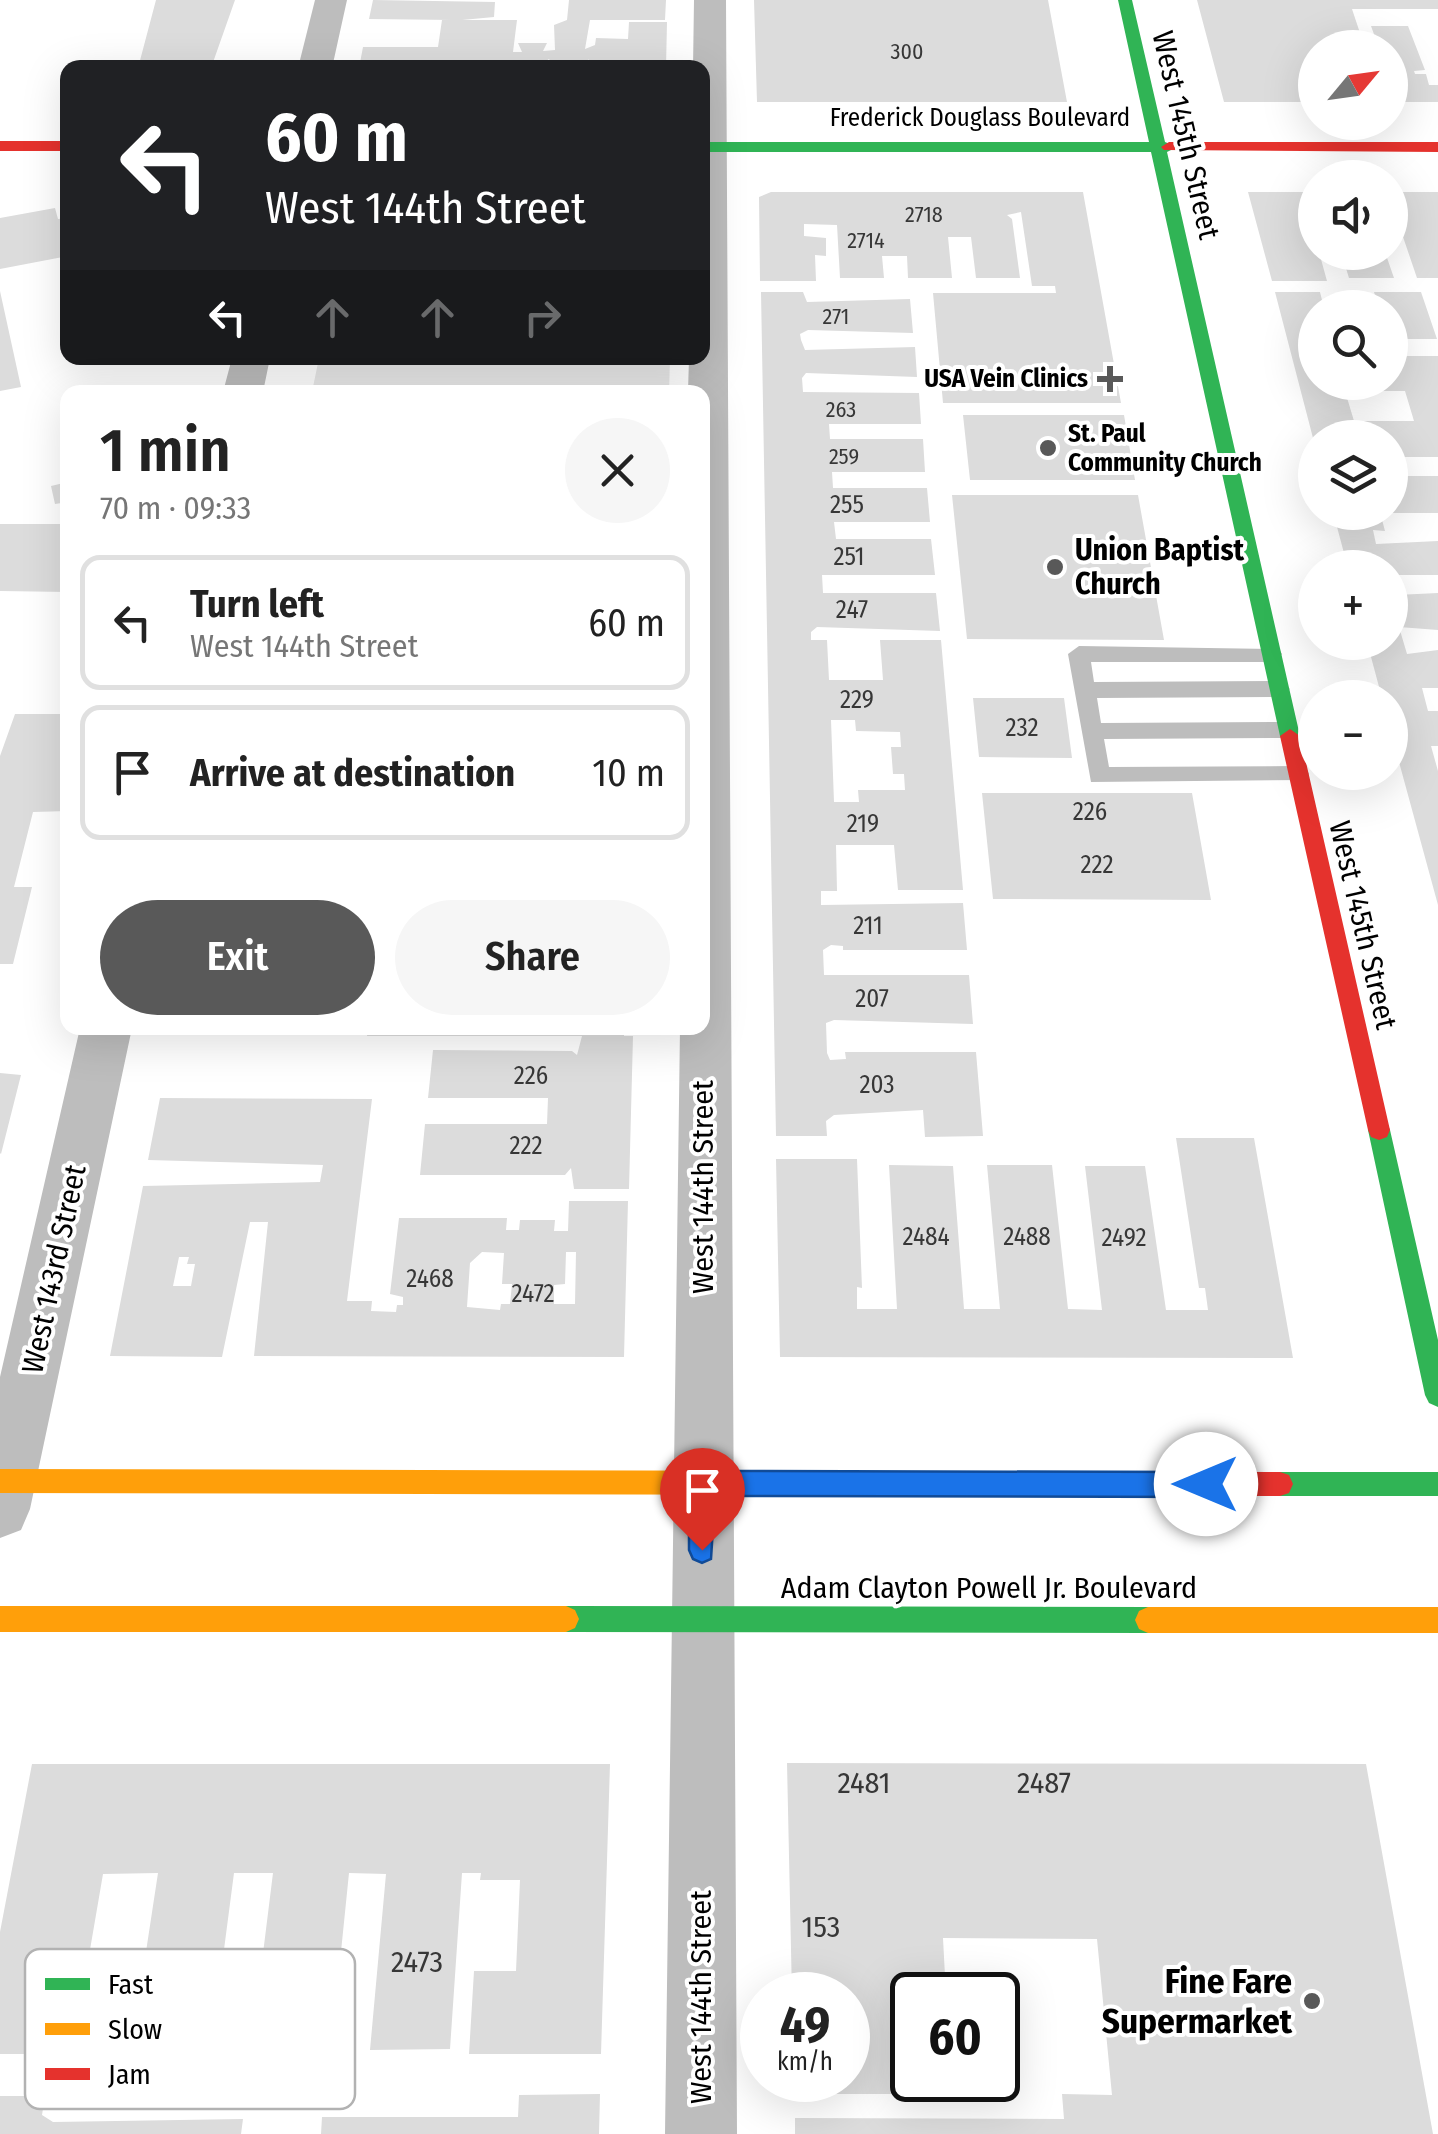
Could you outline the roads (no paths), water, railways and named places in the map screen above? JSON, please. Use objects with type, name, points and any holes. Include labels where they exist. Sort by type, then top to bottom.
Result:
[{"type":"main road","name":"West 145th Street","points":[[1125,0],[1298,774]]},
{"type":"main road","points":[[0,146],[60,146]]},
{"type":"main road","name":"Frederick Douglass Boulevard","points":[[710,146],[1438,146]]},
{"type":"main road","name":"West 145th Street","points":[[1302,790],[1438,1395]]},
{"type":"main road","points":[[2,1491],[702,1484],[1438,1484]]},
{"type":"main road","name":"Adam Clayton Powell Jr. Boulevard","points":[[0,1619],[1438,1620]]},
{"type":"street","points":[[317,60],[331,0]]},
{"type":"street","name":"West 144th Street","points":[[708,60],[710,0]]},
{"type":"street","name":"West 143rd Street","points":[[2,1491],[104,1035]]},
{"type":"street","name":"West 144th Street","points":[[701,2134],[703,1035]]},
{"type":"lane","points":[[1271,654],[1079,654],[1099,776],[1298,774]]},
{"type":"lane","points":[[1085,690],[1279,689]]},
{"type":"lane","points":[[1092,730],[1288,730]]},
{"type":"place","name":"USA Vein Clinics","points":[[1110,379]]},
{"type":"place","name":"St. Paul Community Church","points":[[1048,448]]},
{"type":"place","name":"Union Baptist Church","points":[[1055,567]]},
{"type":"place","name":"Fine Fare Supermarket","points":[[1312,2001]]}]
